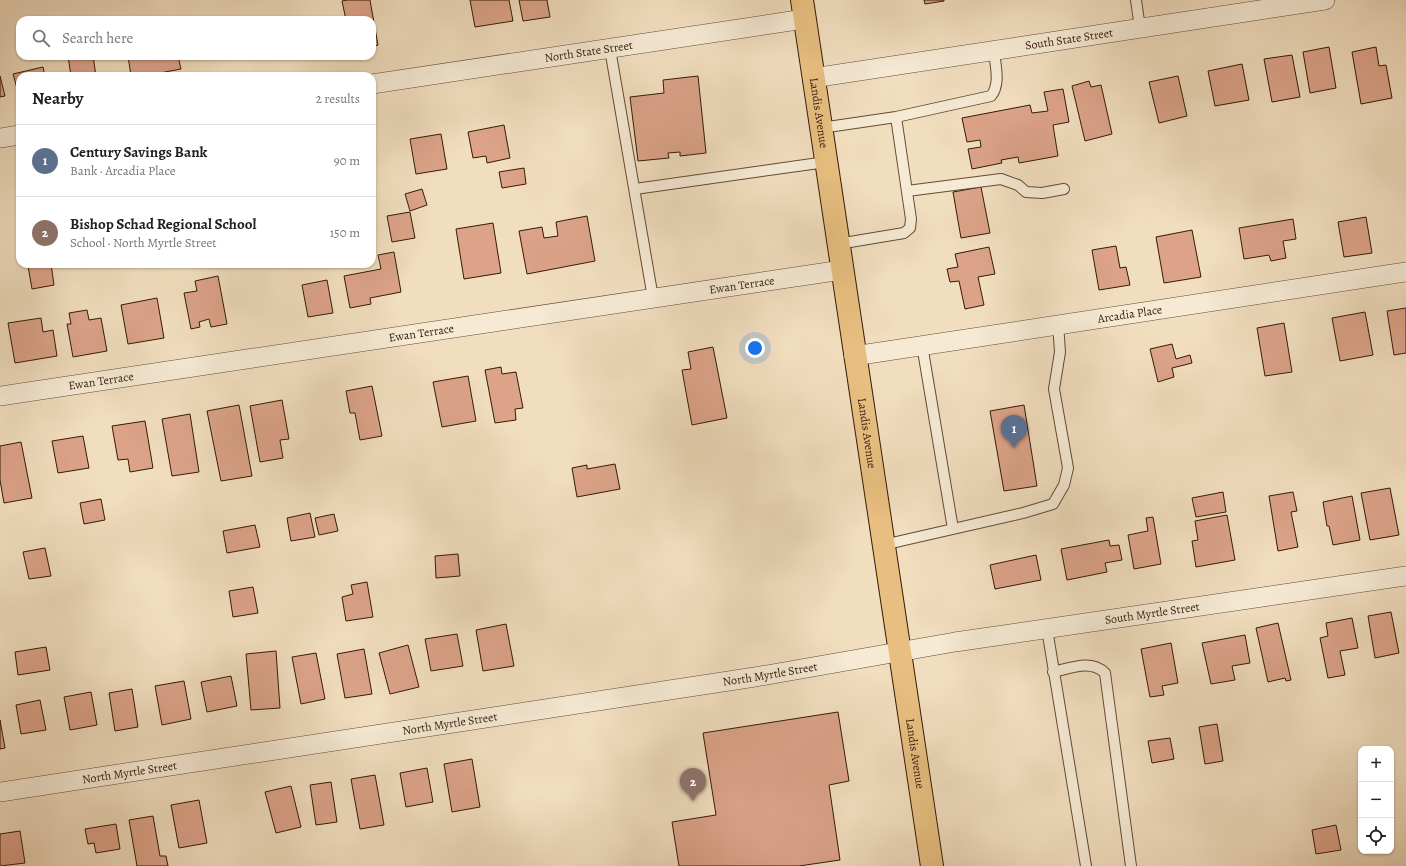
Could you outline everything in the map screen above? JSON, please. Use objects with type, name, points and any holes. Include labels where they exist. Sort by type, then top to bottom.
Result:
[{"type":"main road","name":"Landis Avenue","points":[[803,10],[932,866]]},
{"type":"street","name":"South State Street","points":[[813,78],[1325,0]]},
{"type":"street","name":"North State Street","points":[[376,83],[610,49],[803,10]]},
{"type":"street","points":[[0,138],[16,136]]},
{"type":"street","name":"Ewan Terrace","points":[[0,396],[842,270]]},
{"type":"street","name":"Arcadia Place","points":[[854,356],[1406,272]]},
{"type":"street","name":"South Myrtle Street","points":[[899,652],[1406,576]]},
{"type":"street","name":"North Myrtle Street","points":[[0,792],[755,677],[899,652]]},
{"type":"lane","points":[[1136,0],[1140,28]]},
{"type":"lane","points":[[610,49],[653,298]]},
{"type":"lane","points":[[821,128],[896,117],[991,96],[996,91],[997,82],[994,50]]},
{"type":"lane","points":[[838,244],[904,233],[910,228],[911,219],[896,117]]},
{"type":"lane","points":[[635,190],[826,162]]},
{"type":"lane","points":[[907,191],[1001,179],[1018,185],[1026,192],[1042,193],[1064,189]]},
{"type":"lane","points":[[883,545],[1023,513],[1054,504],[1064,486],[1068,468],[1054,389],[1060,352],[1058,324]]},
{"type":"lane","points":[[922,345],[953,529]]},
{"type":"lane","points":[[1047,629],[1086,866]]},
{"type":"lane","points":[[1054,672],[1088,665],[1099,667],[1105,673],[1131,866]]},
{"type":"building","points":[[370,0],[373,16],[345,16],[342,1]]},
{"type":"building","points":[[470,0],[509,0],[513,21],[475,27]]},
{"type":"building","points":[[519,0],[547,0],[550,17],[523,21]]},
{"type":"building","points":[[924,0],[944,0],[944,1],[925,4]]},
{"type":"building","points":[[376,34],[378,45],[376,46]]},
{"type":"building","points":[[1329,47],[1336,88],[1310,93],[1303,52]]},
{"type":"building","points":[[1376,47],[1379,66],[1386,65],[1392,98],[1361,104],[1352,52]]},
{"type":"building","points":[[1292,55],[1300,97],[1272,102],[1264,59]]},
{"type":"building","points":[[69,60],[94,60],[95,72],[70,72]]},
{"type":"building","points":[[129,60],[179,60],[181,69],[165,72],[130,72]]},
{"type":"building","points":[[1242,64],[1249,100],[1215,106],[1208,71]]},
{"type":"building","points":[[43,67],[44,72],[22,72]]},
{"type":"building","points":[[16,73],[16,85],[13,74]]},
{"type":"building","points":[[0,76],[5,96],[0,97]]},
{"type":"building","points":[[698,76],[706,153],[680,156],[680,152],[668,153],[669,158],[638,161],[630,97],[664,93],[663,80]]},
{"type":"building","points":[[1178,76],[1187,116],[1159,123],[1149,82]]},
{"type":"building","points":[[1089,81],[1091,87],[1101,85],[1112,134],[1085,141],[1072,86]]},
{"type":"building","points":[[1063,89],[1069,122],[1053,125],[1058,156],[1019,163],[1018,157],[1001,160],[1002,163],[972,169],[968,149],[981,147],[980,140],[967,142],[962,118],[1030,105],[1032,113],[1048,111],[1044,92]]},
{"type":"building","points":[[504,125],[510,158],[487,163],[486,156],[473,158],[468,132]]},
{"type":"building","points":[[441,134],[447,169],[416,174],[410,139]]},
{"type":"building","points":[[524,168],[526,184],[502,188],[499,172]]},
{"type":"building","points":[[981,187],[990,233],[961,238],[953,192]]},
{"type":"building","points":[[422,189],[427,205],[410,211],[405,194]]},
{"type":"building","points":[[410,212],[415,238],[392,242],[387,216]]},
{"type":"building","points":[[587,216],[595,261],[527,274],[519,231],[542,227],[544,238],[558,236],[556,222]]},
{"type":"building","points":[[1366,217],[1372,253],[1344,257],[1338,222]]},
{"type":"building","points":[[1293,219],[1296,239],[1283,241],[1286,258],[1271,261],[1269,255],[1244,259],[1239,228]]},
{"type":"building","points":[[493,223],[501,273],[464,279],[456,229]]},
{"type":"building","points":[[1192,230],[1201,277],[1164,283],[1156,237]]},
{"type":"building","points":[[1116,246],[1120,268],[1126,267],[1130,285],[1099,290],[1092,250]]},
{"type":"building","points":[[989,247],[995,274],[978,277],[984,305],[965,309],[959,281],[950,282],[947,269],[958,267],[955,254]]},
{"type":"building","points":[[394,252],[401,292],[370,298],[371,304],[350,308],[344,276],[381,269],[378,255]]},
{"type":"building","points":[[28,268],[52,268],[54,285],[32,289]]},
{"type":"building","points":[[218,276],[227,324],[211,327],[209,319],[199,322],[200,327],[191,329],[184,293],[197,291],[195,281]]},
{"type":"building","points":[[327,280],[333,313],[308,317],[302,285]]},
{"type":"building","points":[[157,298],[164,338],[128,344],[121,305]]},
{"type":"building","points":[[1406,308],[1406,353],[1394,355],[1387,311]]},
{"type":"building","points":[[87,310],[89,320],[101,318],[107,351],[73,357],[67,324],[71,324],[69,313]]},
{"type":"building","points":[[1365,312],[1373,355],[1340,361],[1332,318]]},
{"type":"building","points":[[41,318],[43,332],[53,330],[57,356],[15,363],[8,323]]},
{"type":"building","points":[[1284,323],[1292,372],[1265,376],[1257,328]]},
{"type":"building","points":[[1172,344],[1176,359],[1190,355],[1192,363],[1172,368],[1174,377],[1158,382],[1150,349]]},
{"type":"building","points":[[713,347],[727,418],[692,425],[682,370],[691,369],[688,352]]},
{"type":"building","points":[[501,367],[502,374],[516,372],[523,408],[515,409],[516,420],[495,423],[485,370]]},
{"type":"building","points":[[468,376],[476,421],[442,427],[433,382]]},
{"type":"building","points":[[372,386],[382,436],[360,440],[355,413],[350,413],[346,391]]},
{"type":"building","points":[[282,400],[289,439],[280,440],[283,458],[260,462],[250,406]]},
{"type":"building","points":[[239,405],[252,476],[221,481],[207,411]]},
{"type":"building","points":[[1024,405],[1037,486],[1004,491],[990,411]]},
{"type":"building","points":[[190,414],[199,472],[172,476],[162,419]]},
{"type":"building","points":[[145,421],[153,468],[130,472],[128,459],[118,460],[112,426]]},
{"type":"building","points":[[83,436],[89,468],[58,473],[52,441]]},
{"type":"building","points":[[21,442],[32,498],[4,503],[0,480],[0,446]]},
{"type":"building","points":[[615,464],[620,489],[577,497],[572,468],[587,465],[587,469]]},
{"type":"building","points":[[1390,488],[1399,535],[1370,540],[1361,493]]},
{"type":"building","points":[[1223,492],[1226,512],[1196,517],[1192,498]]},
{"type":"building","points":[[1293,492],[1297,511],[1291,512],[1298,547],[1278,551],[1269,496]]},
{"type":"building","points":[[1352,496],[1360,540],[1333,545],[1329,526],[1327,526],[1323,502]]},
{"type":"building","points":[[101,499],[105,520],[84,524],[80,503]]},
{"type":"building","points":[[310,513],[315,537],[291,541],[287,518]]},
{"type":"building","points":[[334,514],[338,531],[319,535],[315,518]]},
{"type":"building","points":[[1227,515],[1235,560],[1196,567],[1192,541],[1198,540],[1195,521]]},
{"type":"building","points":[[1153,517],[1161,564],[1134,569],[1128,535],[1148,531],[1146,518]]},
{"type":"building","points":[[255,525],[260,547],[227,553],[223,531]]},
{"type":"building","points":[[1109,540],[1110,546],[1119,545],[1122,560],[1105,563],[1107,572],[1067,580],[1061,549]]},
{"type":"building","points":[[45,548],[51,576],[29,579],[23,552]]},
{"type":"building","points":[[458,554],[460,576],[436,578],[435,556]]},
{"type":"building","points":[[1036,555],[1041,580],[995,589],[990,565]]},
{"type":"building","points":[[367,582],[373,617],[346,621],[342,597],[353,594],[351,585]]},
{"type":"building","points":[[253,587],[258,613],[233,617],[229,591]]},
{"type":"building","points":[[1391,612],[1399,653],[1375,658],[1368,616]]},
{"type":"building","points":[[1352,618],[1358,648],[1340,651],[1345,675],[1328,678],[1320,638],[1328,636],[1326,623]]},
{"type":"building","points":[[1278,623],[1291,680],[1286,681],[1285,678],[1268,682],[1256,628]]},
{"type":"building","points":[[506,624],[514,666],[483,671],[476,630]]},
{"type":"building","points":[[457,634],[463,666],[431,671],[425,639]]},
{"type":"building","points":[[1245,635],[1250,663],[1232,666],[1235,680],[1211,684],[1202,643]]},
{"type":"building","points":[[1171,643],[1178,683],[1162,686],[1164,695],[1150,697],[1141,649]]},
{"type":"building","points":[[408,645],[419,687],[390,694],[379,653]]},
{"type":"building","points":[[46,647],[50,670],[18,675],[15,652]]},
{"type":"building","points":[[364,649],[372,694],[345,698],[337,654]]},
{"type":"building","points":[[276,651],[280,708],[251,710],[246,654]]},
{"type":"building","points":[[316,653],[325,699],[301,704],[292,657]]},
{"type":"building","points":[[231,676],[237,706],[207,712],[201,682]]},
{"type":"building","points":[[184,681],[191,719],[162,725],[155,686]]},
{"type":"building","points":[[132,689],[138,727],[115,731],[109,693]]},
{"type":"building","points":[[91,692],[97,725],[70,730],[64,697]]},
{"type":"building","points":[[40,700],[46,730],[21,734],[16,705]]},
{"type":"building","points":[[838,712],[849,781],[829,785],[840,860],[799,866],[679,866],[672,822],[716,815],[703,733]]},
{"type":"building","points":[[0,720],[5,748],[0,749]]},
{"type":"building","points":[[1217,724],[1223,761],[1205,764],[1199,727]]},
{"type":"building","points":[[1170,738],[1174,759],[1152,763],[1148,741]]},
{"type":"building","points":[[472,759],[480,807],[452,812],[444,764]]},
{"type":"building","points":[[427,768],[433,802],[406,807],[400,773]]},
{"type":"building","points":[[375,775],[384,825],[360,829],[351,779]]},
{"type":"building","points":[[331,782],[337,822],[316,825],[310,785]]},
{"type":"building","points":[[291,786],[301,827],[276,833],[265,792]]},
{"type":"building","points":[[199,800],[207,843],[179,848],[171,805]]},
{"type":"building","points":[[153,816],[160,856],[166,856],[168,866],[137,866],[129,820]]},
{"type":"building","points":[[116,824],[120,849],[96,853],[94,843],[88,844],[85,829]]},
{"type":"building","points":[[1336,825],[1341,850],[1316,854],[1312,830]]},
{"type":"building","points":[[20,831],[25,863],[0,866],[0,834]]},
{"type":"place","name":"Century Savings Bank","points":[[1014,448]]},
{"type":"place","name":"Bishop Schad Regional School","points":[[693,801]]}]
